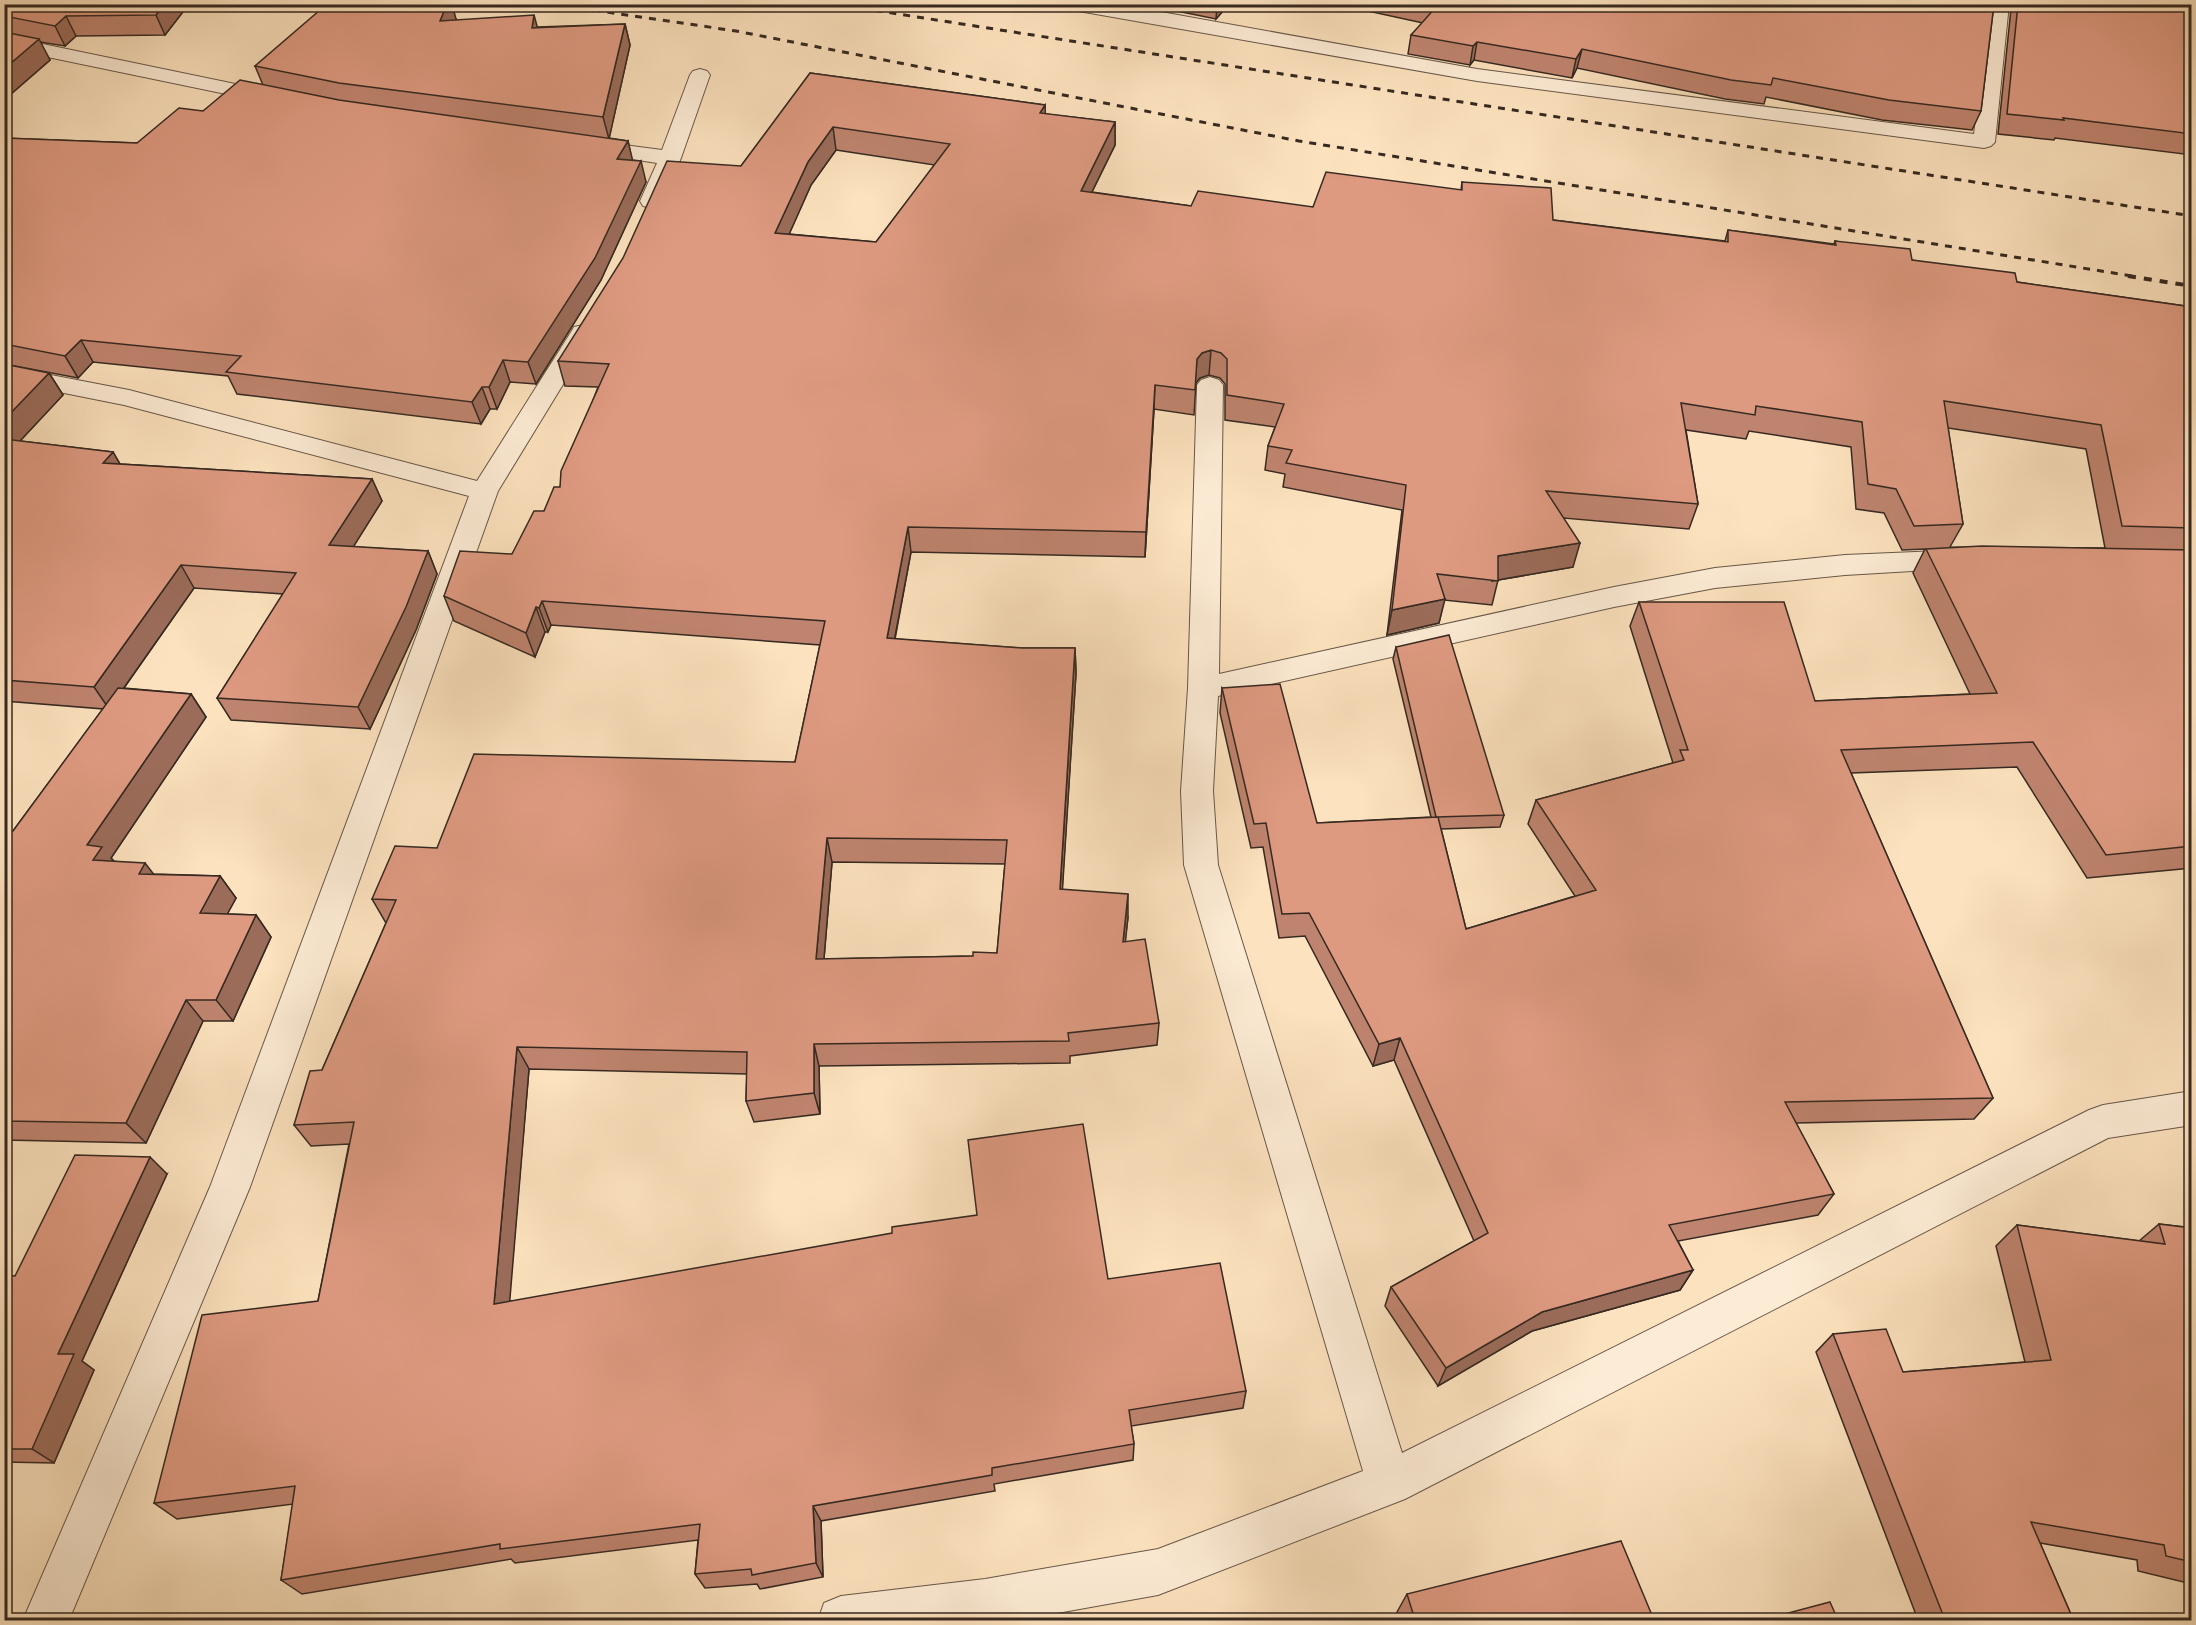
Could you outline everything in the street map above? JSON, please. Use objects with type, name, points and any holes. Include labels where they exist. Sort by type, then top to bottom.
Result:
[{"type":"street","points":[[1073,4],[1477,75],[1984,142],[2000,4]]},
{"type":"street","points":[[4,42],[290,101]]},
{"type":"street","points":[[638,230],[670,158],[700,75]]},
{"type":"street","points":[[565,144],[670,158]]},
{"type":"street","points":[[46,1620],[230,1187],[484,491],[596,311]]},
{"type":"street","points":[[4,373],[129,398],[484,491]]},
{"type":"street","points":[[1210,385],[1203,688],[1197,791],[1201,865],[1389,1483]]},
{"type":"street","points":[[1203,688],[1614,597],[1715,578],[1845,565],[1992,559]]},
{"type":"street","points":[[841,1620],[985,1603],[1158,1572],[1389,1483],[2103,1122],[2192,1108]]},
{"type":"building","points":[[4,4],[164,4],[156,15],[66,16],[55,26],[4,16]]},
{"type":"building","points":[[327,4],[447,4],[440,21],[534,15],[532,28],[625,24],[603,117],[339,83],[255,66]]},
{"type":"building","points":[[1428,4],[1994,4],[1981,111],[1889,100],[1773,78],[1771,85],[1731,80],[1582,49],[1576,59],[1477,42],[1473,46],[1411,35],[1437,6]]},
{"type":"building","points":[[2018,4],[2192,4],[2192,134],[2063,118],[2064,120],[2007,114]]},
{"type":"building","points":[[4,32],[39,39],[4,69]]},
{"type":"building","points":[[810,73],[1045,105],[1040,113],[1115,122],[1081,191],[1191,206],[1198,191],[1313,207],[1326,172],[1462,190],[1462,182],[1551,188],[1553,220],[1728,242],[1728,230],[1836,245],[1835,241],[1910,249],[1912,260],[2015,273],[2017,282],[2192,307],[2192,528],[2122,526],[2101,425],[1944,401],[1963,524],[1914,526],[1896,489],[1868,484],[1862,422],[1756,406],[1755,415],[1681,403],[1698,504],[1546,491],[1580,543],[1498,556],[1498,581],[1437,574],[1445,599],[1392,610],[1406,485],[1286,463],[1292,450],[1268,446],[1284,404],[1227,395],[1227,359],[1221,353],[1211,350],[1202,353],[1197,359],[1195,390],[1155,385],[1146,532],[908,527],[887,638],[1022,648],[1075,648],[1060,889],[1128,894],[1123,942],[1145,939],[1159,1023],[1068,1033],[1069,1041],[814,1044],[814,1093],[746,1101],[747,1052],[517,1047],[494,1304],[892,1233],[892,1227],[977,1215],[968,1140],[1083,1124],[1108,1279],[1220,1263],[1246,1391],[1129,1410],[1134,1444],[992,1468],[992,1475],[813,1506],[816,1563],[752,1575],[751,1569],[695,1574],[700,1524],[500,1549],[500,1544],[281,1580],[295,1486],[154,1503],[202,1315],[318,1301],[354,1122],[294,1125],[310,1071],[322,1070],[396,900],[372,899],[395,846],[437,848],[474,754],[795,762],[825,621],[542,601],[539,608],[536,607],[526,633],[444,596],[460,551],[512,554],[534,511],[544,511],[554,487],[560,487],[561,471],[609,364],[558,361],[623,258],[667,161],[741,166]],"holes":[[[833,127],[950,144],[876,242],[775,233],[808,162]],[[827,838],[1007,840],[997,953],[973,952],[973,956],[816,959]]]},
{"type":"building","points":[[240,80],[339,100],[628,141],[617,159],[641,161],[595,258],[528,362],[503,360],[489,387],[482,387],[472,402],[226,372],[241,356],[81,340],[65,356],[4,344],[4,138],[137,143],[179,108],[203,111]]},
{"type":"building","points":[[4,364],[49,373],[4,420]]},
{"type":"building","points":[[4,439],[113,452],[103,463],[372,479],[329,545],[428,551],[406,607],[358,707],[217,698],[296,573],[181,565],[94,687],[4,680]]},
{"type":"building","points":[[1982,546],[2192,550],[2192,846],[2106,855],[2033,742],[1841,750],[1993,1098],[1785,1102],[1834,1194],[1669,1225],[1693,1270],[1542,1312],[1446,1368],[1391,1287],[1488,1233],[1400,1038],[1379,1044],[1309,913],[1282,914],[1266,823],[1254,824],[1222,688],[1280,684],[1317,823],[1438,817],[1466,929],[1596,890],[1536,800],[1684,760],[1680,750],[1688,750],[1639,602],[1784,602],[1815,701],[1997,693],[1926,549]]},
{"type":"building","points":[[1449,635],[1504,815],[1436,817],[1396,647]]},
{"type":"building","points":[[118,688],[191,694],[87,845],[102,847],[93,860],[145,863],[139,874],[220,876],[200,913],[256,915],[216,1000],[186,1000],[126,1123],[4,1121],[4,831],[13,831]]},
{"type":"building","points":[[75,1155],[150,1157],[58,1354],[74,1354],[32,1449],[4,1449],[4,1275],[15,1276]]},
{"type":"building","points":[[2159,1224],[2192,1228],[2192,1562],[2166,1556],[2164,1545],[2031,1522],[2073,1619],[1945,1620],[1833,1334],[1886,1329],[1903,1372],[2051,1360],[2017,1225],[2165,1244]]},
{"type":"building","points":[[1621,1541],[1654,1620],[1415,1620],[1407,1594]]},
{"type":"building","points":[[1830,1602],[1838,1620],[1762,1620]]},
{"type":"railway","points":[[552,4],[736,31],[1299,141],[2138,277]]},
{"type":"railway","points":[[834,4],[2192,216]]},
{"type":"railway","points":[[2128,276],[2192,286]]}]
